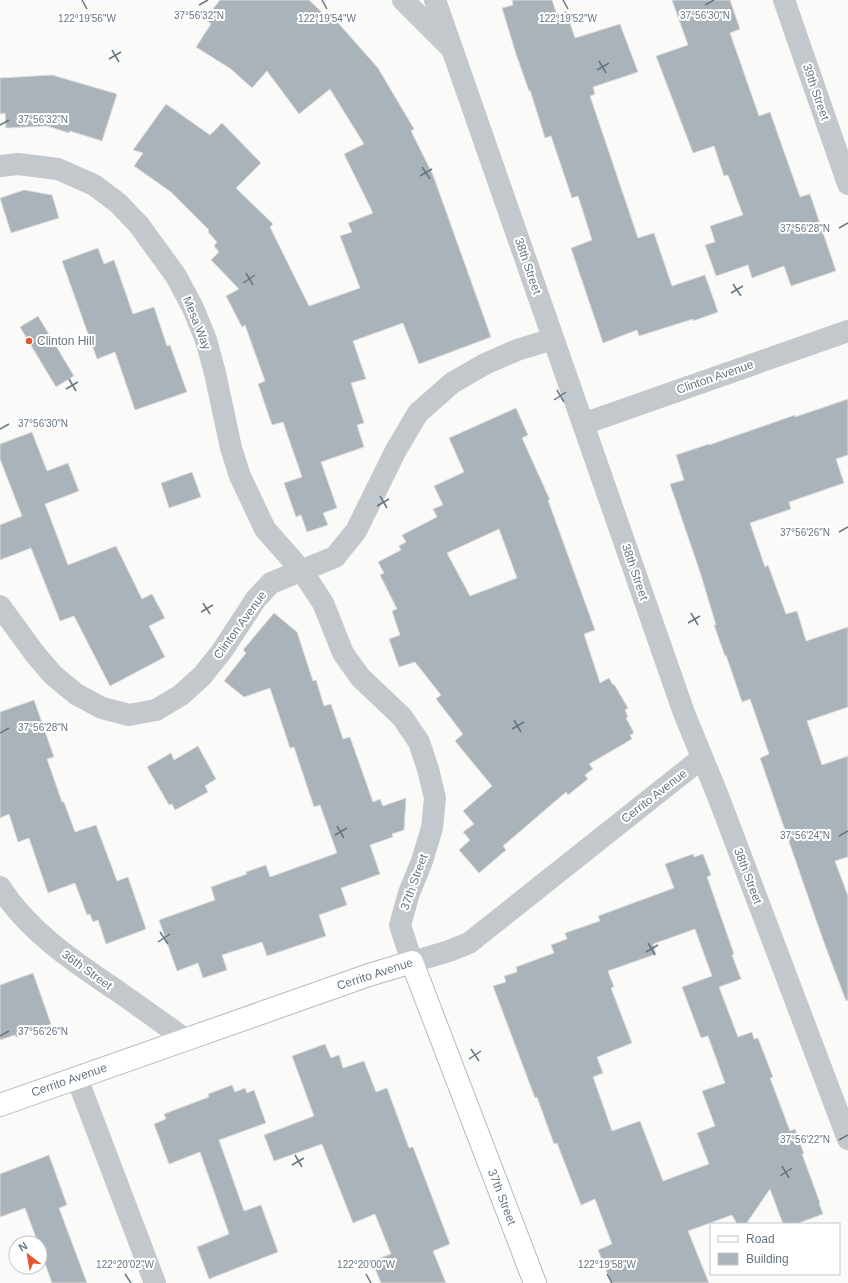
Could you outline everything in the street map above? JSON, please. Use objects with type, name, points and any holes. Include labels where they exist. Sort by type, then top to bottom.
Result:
[{"type":"street","points":[[403,0],[453,50]]},
{"type":"street","name":"38th Street","points":[[435,0],[684,713],[848,1139]]},
{"type":"street","name":"39th Street","points":[[784,0],[848,184]]},
{"type":"street","name":"Mesa Way","points":[[0,166],[18,164],[58,169],[94,185],[118,203],[139,225],[176,276],[193,308],[206,340],[215,373],[231,448],[240,476],[265,529],[302,571]]},
{"type":"street","name":"Clinton Avenue","points":[[583,424],[848,331]]},
{"type":"street","name":"Clinton Avenue","points":[[0,606],[35,654],[53,675],[76,694],[102,708],[129,715],[156,710],[181,696],[202,676],[222,651],[256,599],[271,583],[335,557],[356,531],[396,450],[418,413],[452,383],[485,364],[517,350],[553,339]]},
{"type":"street","name":"37th Street","points":[[302,571],[323,603],[343,653],[360,677],[402,717],[418,742],[428,769],[435,798],[432,828],[422,861],[409,893],[400,925],[412,962],[535,1283]]},
{"type":"street","name":"Cerrito Avenue","points":[[0,1105],[369,975],[449,951],[469,943],[702,758]]},
{"type":"street","name":"36th Street","points":[[0,887],[7,897],[37,930],[71,959],[186,1040]]},
{"type":"street","points":[[77,1078],[154,1283]]},
{"type":"building","points":[[220,0],[309,0],[329,19],[332,16],[378,68],[414,129],[411,131],[433,175],[491,337],[419,364],[403,323],[353,341],[366,379],[351,383],[364,423],[357,425],[364,447],[321,462],[337,508],[323,513],[328,525],[307,532],[301,515],[296,517],[284,483],[302,477],[283,422],[272,425],[258,384],[265,381],[245,325],[242,327],[226,296],[239,289],[211,260],[219,252],[214,246],[217,242],[208,232],[209,230],[171,192],[134,166],[143,153],[133,150],[166,104],[210,135],[222,123],[261,163],[236,188],[273,224],[270,227],[309,306],[360,288],[340,236],[352,232],[348,223],[373,213],[344,154],[364,144],[330,89],[299,114],[267,71],[252,88],[231,69],[196,47],[211,24],[205,19]]},
{"type":"building","points":[[512,0],[552,0],[557,15],[566,11],[575,38],[620,24],[638,72],[593,87],[595,94],[590,96],[638,238],[654,233],[672,286],[705,275],[718,312],[693,321],[693,319],[639,336],[637,330],[603,343],[571,248],[592,240],[578,196],[572,198],[551,136],[545,138],[530,90],[529,91],[516,54],[502,8],[513,5]]},
{"type":"building","points":[[672,0],[730,0],[740,29],[730,33],[759,116],[770,112],[800,197],[810,194],[836,271],[791,286],[784,266],[752,278],[748,265],[716,276],[705,245],[715,242],[710,226],[743,215],[728,175],[724,176],[714,146],[693,153],[656,56],[688,45]]},
{"type":"building","points":[[52,75],[117,94],[102,141],[70,131],[69,133],[47,126],[6,128],[5,113],[0,114],[0,78]]},
{"type":"building","points":[[24,190],[52,195],[59,218],[11,233],[0,198]]},
{"type":"building","points":[[98,248],[104,264],[114,260],[133,314],[154,307],[167,346],[170,345],[187,392],[135,410],[115,352],[97,359],[62,261]]},
{"type":"building","points":[[38,316],[74,376],[56,387],[20,327]]},
{"type":"building","points":[[848,399],[848,455],[836,459],[844,483],[789,502],[791,509],[750,523],[765,567],[768,565],[786,614],[797,611],[806,641],[848,627],[848,707],[807,721],[822,765],[848,756],[848,857],[835,861],[848,896],[848,1000],[846,1001],[822,937],[760,758],[769,754],[750,699],[742,702],[726,655],[725,656],[714,625],[716,625],[700,572],[670,484],[684,480],[676,455]]},
{"type":"building","points":[[516,408],[528,435],[522,438],[550,500],[548,500],[595,630],[584,634],[600,683],[609,678],[613,685],[614,684],[628,708],[625,710],[628,717],[626,718],[634,733],[630,735],[632,739],[589,764],[593,769],[585,775],[588,779],[568,795],[566,792],[503,846],[506,850],[479,873],[459,850],[470,840],[463,832],[474,824],[463,811],[492,786],[455,741],[463,734],[436,699],[441,695],[415,662],[399,667],[389,639],[400,635],[392,611],[397,609],[380,575],[384,573],[378,562],[401,550],[399,546],[406,542],[402,535],[437,517],[433,509],[443,505],[434,486],[464,472],[449,438]],"holes":[[[499,529],[517,578],[470,596],[447,553]]]},
{"type":"building","points":[[32,432],[47,471],[68,463],[79,491],[45,504],[68,565],[116,546],[142,599],[152,594],[165,618],[149,626],[165,657],[110,686],[74,616],[60,621],[31,548],[0,560],[0,525],[22,516],[0,459],[0,444]]},
{"type":"building","points":[[192,472],[201,497],[169,508],[161,483]]},
{"type":"building","points":[[274,613],[297,632],[313,681],[316,680],[324,706],[331,704],[343,739],[350,737],[373,802],[380,799],[383,806],[406,798],[404,830],[392,834],[393,837],[370,845],[380,874],[341,888],[347,905],[319,915],[326,936],[267,956],[262,942],[222,955],[227,970],[203,978],[198,963],[177,971],[159,920],[215,900],[211,887],[247,874],[246,872],[266,865],[270,877],[337,853],[320,805],[314,807],[294,747],[290,748],[270,688],[244,697],[224,681],[246,653],[243,650]]},
{"type":"building","points":[[34,700],[54,757],[47,759],[62,802],[64,802],[75,832],[96,825],[117,881],[128,877],[146,929],[106,944],[98,920],[93,922],[90,914],[87,915],[75,883],[48,893],[29,838],[18,842],[9,814],[0,818],[0,712]]},
{"type":"building","points":[[198,746],[216,779],[205,786],[208,792],[175,810],[172,804],[169,805],[147,767],[171,753],[174,760]]},
{"type":"building","points":[[693,854],[694,857],[703,854],[711,875],[707,877],[734,954],[732,955],[741,979],[719,987],[738,1037],[752,1032],[754,1039],[758,1038],[773,1077],[770,1078],[790,1131],[795,1129],[823,1214],[799,1223],[783,1223],[770,1189],[747,1223],[736,1223],[732,1215],[688,1231],[709,1283],[611,1283],[598,1250],[612,1244],[595,1199],[581,1205],[557,1143],[554,1144],[537,1097],[535,1098],[493,986],[506,982],[504,976],[517,972],[516,967],[554,953],[551,945],[567,939],[565,933],[600,921],[598,916],[674,888],[665,864]],"holes":[[[695,929],[712,976],[682,987],[701,1038],[708,1036],[725,1083],[702,1091],[715,1126],[697,1133],[709,1164],[663,1181],[640,1121],[612,1131],[593,1077],[603,1073],[597,1057],[632,1043],[611,988],[614,987],[608,971],[656,954],[653,944]]]},
{"type":"building","points":[[33,973],[51,1024],[16,1037],[15,1035],[0,1040],[0,985]]},
{"type":"building","points":[[325,1044],[331,1058],[339,1055],[343,1068],[364,1061],[376,1092],[387,1088],[409,1148],[413,1147],[450,1244],[433,1251],[446,1283],[381,1283],[372,1261],[391,1254],[375,1214],[353,1223],[322,1144],[274,1161],[264,1135],[314,1116],[292,1056]]},
{"type":"building","points":[[232,1085],[235,1092],[245,1088],[247,1093],[254,1090],[266,1123],[219,1140],[244,1211],[261,1205],[278,1252],[209,1279],[197,1247],[229,1234],[200,1152],[169,1164],[154,1124],[166,1119],[164,1114],[209,1097],[208,1094]]},
{"type":"building","points":[[49,1155],[67,1205],[59,1208],[87,1283],[52,1283],[48,1272],[48,1235],[35,1235],[25,1208],[0,1217],[0,1174]]},
{"type":"place","name":"Clinton Hill","points":[[29,341]]}]
